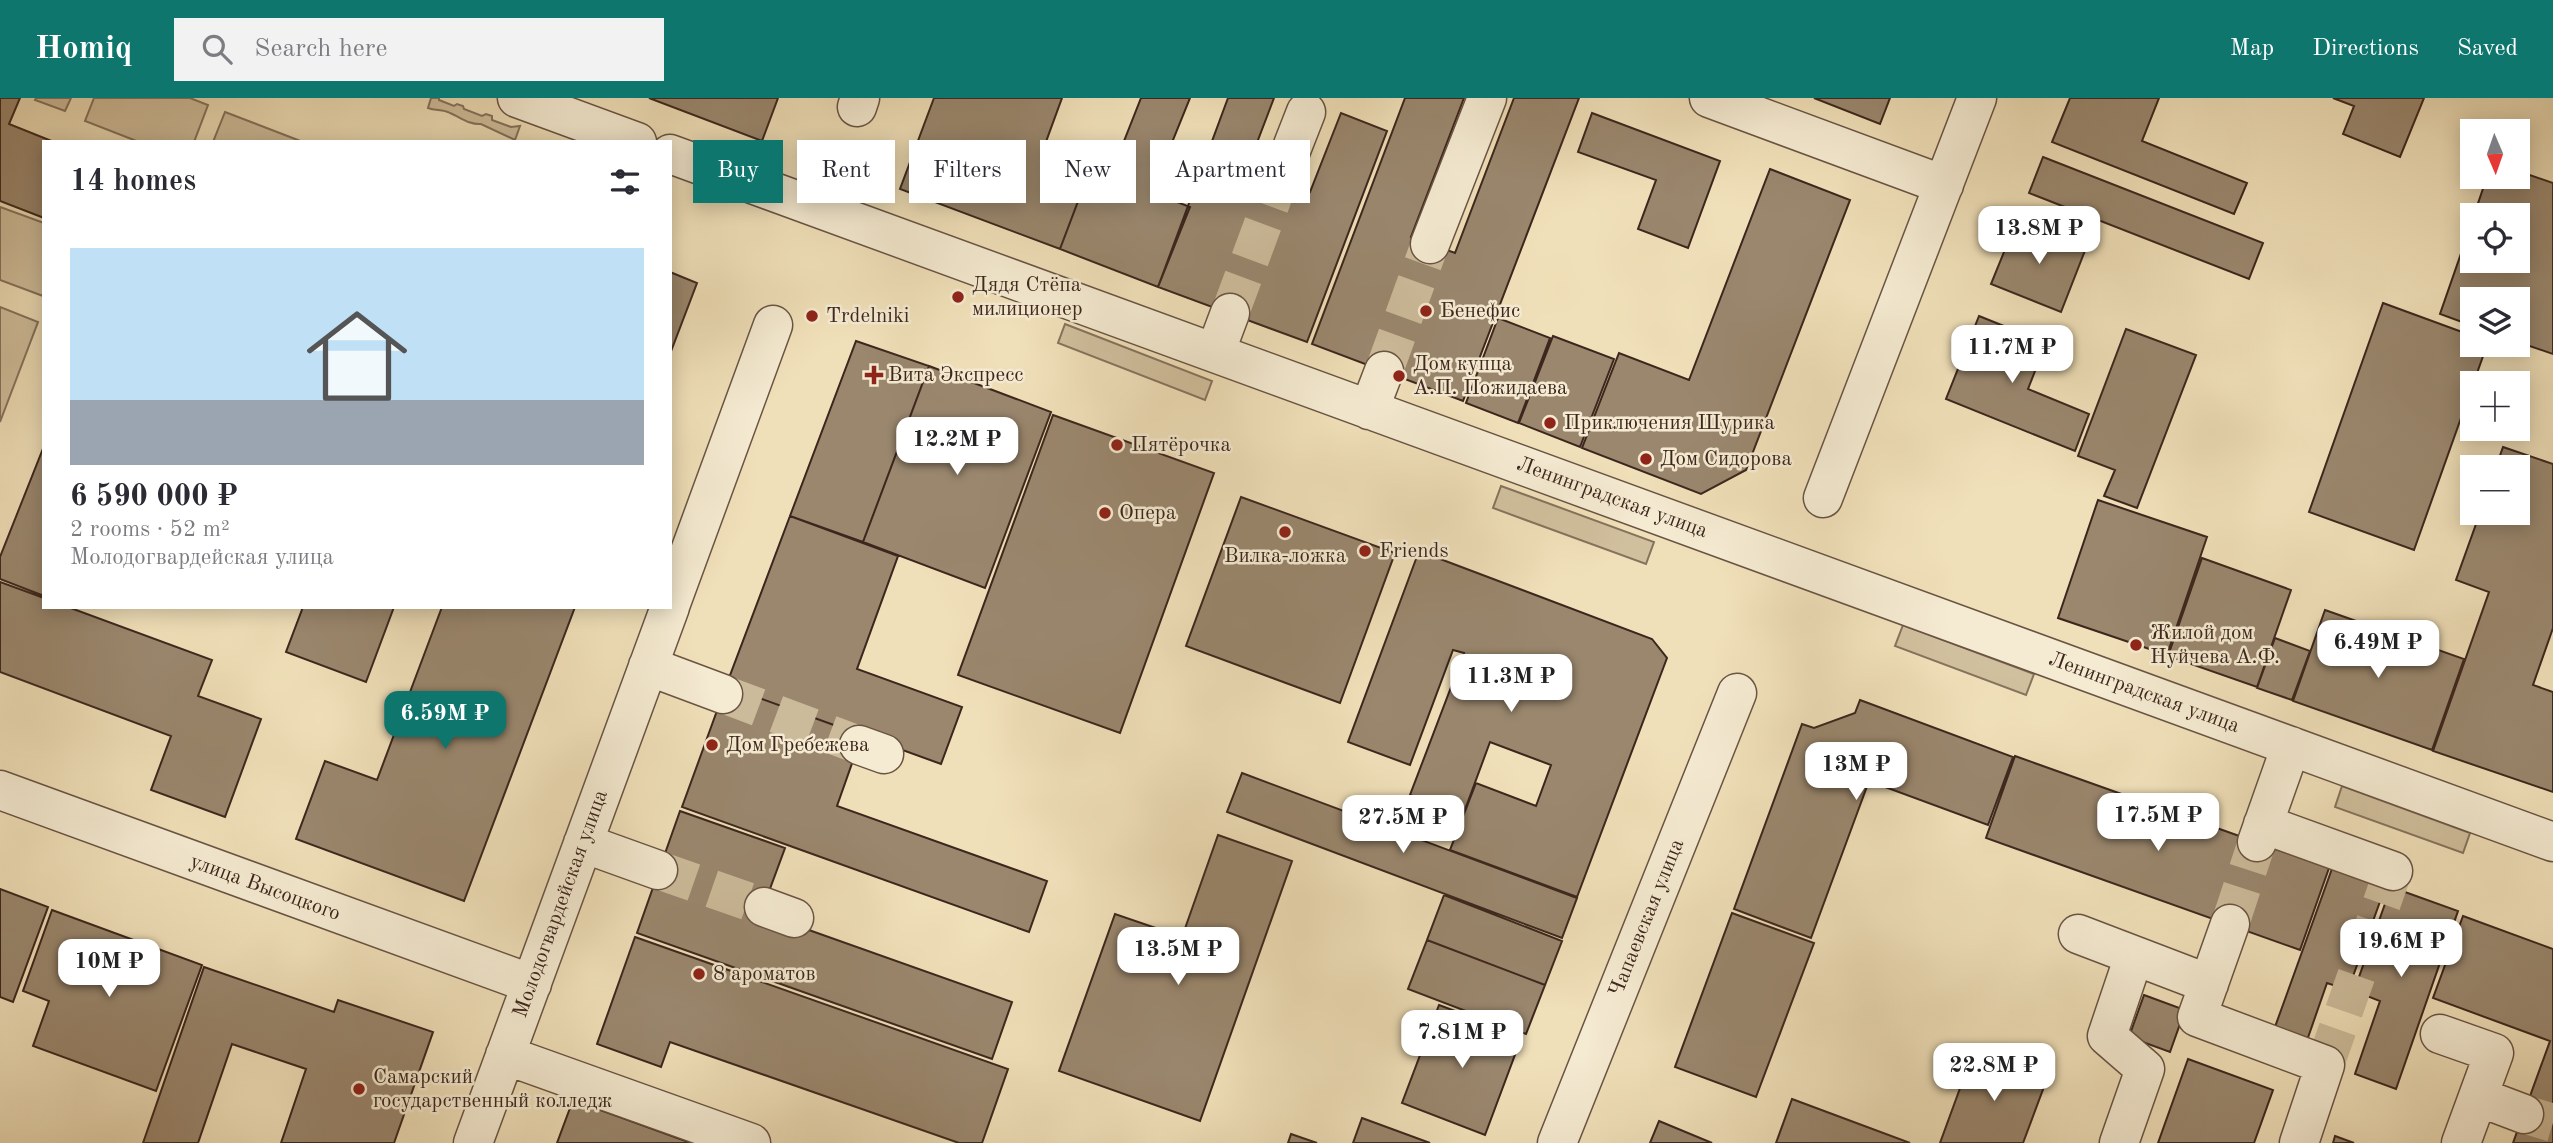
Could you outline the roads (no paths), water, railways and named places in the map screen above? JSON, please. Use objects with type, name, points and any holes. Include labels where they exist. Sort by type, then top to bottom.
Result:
[{"type":"street","points":[[517,98],[631,140]]},
{"type":"street","points":[[1430,244],[1487,98]]},
{"type":"street","points":[[1709,98],[1944,185]]},
{"type":"street","points":[[1823,498],[1977,98]]},
{"type":"street","points":[[1295,140],[1306,112]]},
{"type":"street","name":"Ленинградская улица","points":[[672,155],[2553,842]]},
{"type":"street","points":[[1215,353],[1230,313]]},
{"type":"street","name":"Молодогвардейская улица","points":[[672,602],[773,325]]},
{"type":"street","points":[[1370,410],[1384,371]]},
{"type":"street","name":"Молодогвардейская улица","points":[[473,1143],[669,609]]},
{"type":"street","points":[[648,666],[723,694]]},
{"type":"street","name":"Чапаевская улица","points":[[1557,1143],[1737,693]]},
{"type":"street","points":[[2291,746],[2260,833],[2393,871]]},
{"type":"street","name":"улица Высоцкого","points":[[0,790],[531,984]]},
{"type":"street","points":[[583,843],[658,870]]},
{"type":"street","points":[[2230,924],[2197,1017],[2325,1065],[2299,1143]]},
{"type":"street","points":[[2078,934],[2209,984]]},
{"type":"street","points":[[2119,1143],[2145,1069],[2107,1036],[2134,956]]},
{"type":"street","points":[[2440,1034],[2494,1053],[2461,1143]]},
{"type":"street","points":[[505,1055],[751,1143]]},
{"type":"street","points":[[2479,1097],[2524,1114]]},
{"type":"tunnel","points":[[1230,313],[1271,203]]},
{"type":"tunnel","points":[[1384,371],[1430,244]]},
{"type":"tunnel","points":[[723,694],[859,745]]},
{"type":"tunnel","points":[[2230,924],[2257,842]]},
{"type":"tunnel","points":[[658,870],[764,907]]},
{"type":"tunnel","points":[[2325,1065],[2393,871]]},
{"type":"tunnel","points":[[2524,1114],[2553,1123]]},
{"type":"place","name":"Дядя Стёпа милиционер","points":[[958,297]]},
{"type":"place","name":"Бенефис","points":[[1426,311]]},
{"type":"place","name":"Trdelniki","points":[[812,316]]},
{"type":"place","name":"Вита Экспресс","points":[[874,375]]},
{"type":"place","name":"Дом купца А.П. Пожидаева","points":[[1399,376]]},
{"type":"place","name":"Приключения Шурика","points":[[1550,423]]},
{"type":"place","name":"Пятёрочка","points":[[1117,445]]},
{"type":"place","name":"Дом Сидорова","points":[[1646,459]]},
{"type":"place","name":"Опера","points":[[1105,513]]},
{"type":"place","name":"Вилка-ложка","points":[[1285,532]]},
{"type":"place","name":"Friends","points":[[1365,551]]},
{"type":"place","name":"Жилой дом Нуйчева А.Ф.","points":[[2136,645]]},
{"type":"place","name":"Дом Гребежева","points":[[712,745]]},
{"type":"place","name":"8 ароматов","points":[[699,974]]},
{"type":"place","name":"Самарский государственный колледж","points":[[359,1089]]}]
